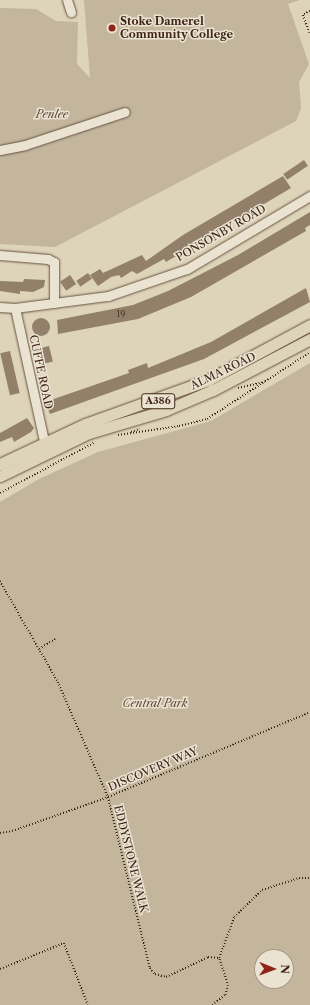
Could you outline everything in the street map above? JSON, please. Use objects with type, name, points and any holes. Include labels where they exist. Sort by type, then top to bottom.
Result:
[{"type":"main road","name":"ALMA ROAD","points":[[0,464],[44,441],[208,380],[310,325]]},
{"type":"main road","name":"ALMA ROAD","points":[[0,476],[89,433],[166,410],[213,390],[310,339]]},
{"type":"street","points":[[67,0],[71,12]]},
{"type":"street","points":[[0,150],[25,145],[125,112]]},
{"type":"street","name":"PONSONBY ROAD","points":[[0,307],[15,308],[108,296],[186,269],[310,196]]},
{"type":"street","points":[[0,255],[48,259],[54,262],[54,303]]},
{"type":"street","name":"CUFFE ROAD","points":[[15,308],[44,441]]},
{"type":"path","points":[[310,11],[303,15],[310,33]]},
{"type":"path","points":[[114,436],[207,419],[310,352]]},
{"type":"path","points":[[0,493],[100,439]]},
{"type":"path","name":"EDDYSTONE WALK","points":[[0,582],[58,682],[108,797],[150,968],[154,974],[166,978],[208,957],[219,958]]},
{"type":"path","points":[[39,649],[55,639]]},
{"type":"path","name":"DISCOVERY WAY","points":[[0,833],[12,831],[108,797],[310,712]]},
{"type":"path","points":[[212,1005],[225,995],[228,986],[219,958],[234,918],[262,890],[299,878],[310,878]]},
{"type":"path","points":[[0,969],[64,943],[88,1005]]},
{"type":"green space","name":"Penlee","points":[[84,0],[300,0],[288,4],[309,64],[299,82],[301,109],[296,121],[55,247],[0,244],[0,8],[36,9],[56,21],[78,22],[77,64],[90,78]]},
{"type":"green space","name":"Central Park","points":[[310,363],[310,1005],[0,1005],[0,502],[39,479],[98,452],[211,421]]},
{"type":"building","points":[[304,160],[308,166],[287,180],[283,174]]},
{"type":"building","points":[[283,176],[291,188],[166,262],[164,259],[137,274],[132,271],[121,278],[119,275],[111,277],[98,286],[90,275],[100,269],[103,273],[142,255],[146,261],[183,235]]},
{"type":"building","points":[[310,212],[310,225],[305,228],[306,231],[191,297],[138,319],[58,334],[57,320],[133,305],[168,291],[238,255]]},
{"type":"building","points":[[88,273],[92,279],[80,287],[76,281]]},
{"type":"building","points":[[70,275],[76,284],[66,291],[60,282]]},
{"type":"building","points":[[24,279],[45,280],[44,287],[33,292],[20,291],[20,294],[0,291],[0,281],[23,282]]},
{"type":"building","points":[[306,288],[310,302],[204,359],[50,414],[45,402],[129,373],[128,370],[147,363],[148,368],[211,342]]},
{"type":"building","points":[[41,318],[47,321],[50,327],[47,333],[41,336],[35,333],[32,327],[35,321]]},
{"type":"building","points":[[49,346],[53,362],[40,365],[36,349]]},
{"type":"building","points":[[10,351],[20,393],[10,395],[0,353]]},
{"type":"building","points":[[27,418],[34,428],[31,432],[14,442],[12,437],[0,442],[0,433]]},
{"type":"place","name":"Stoke Damerel Community College","points":[[112,28]]}]
